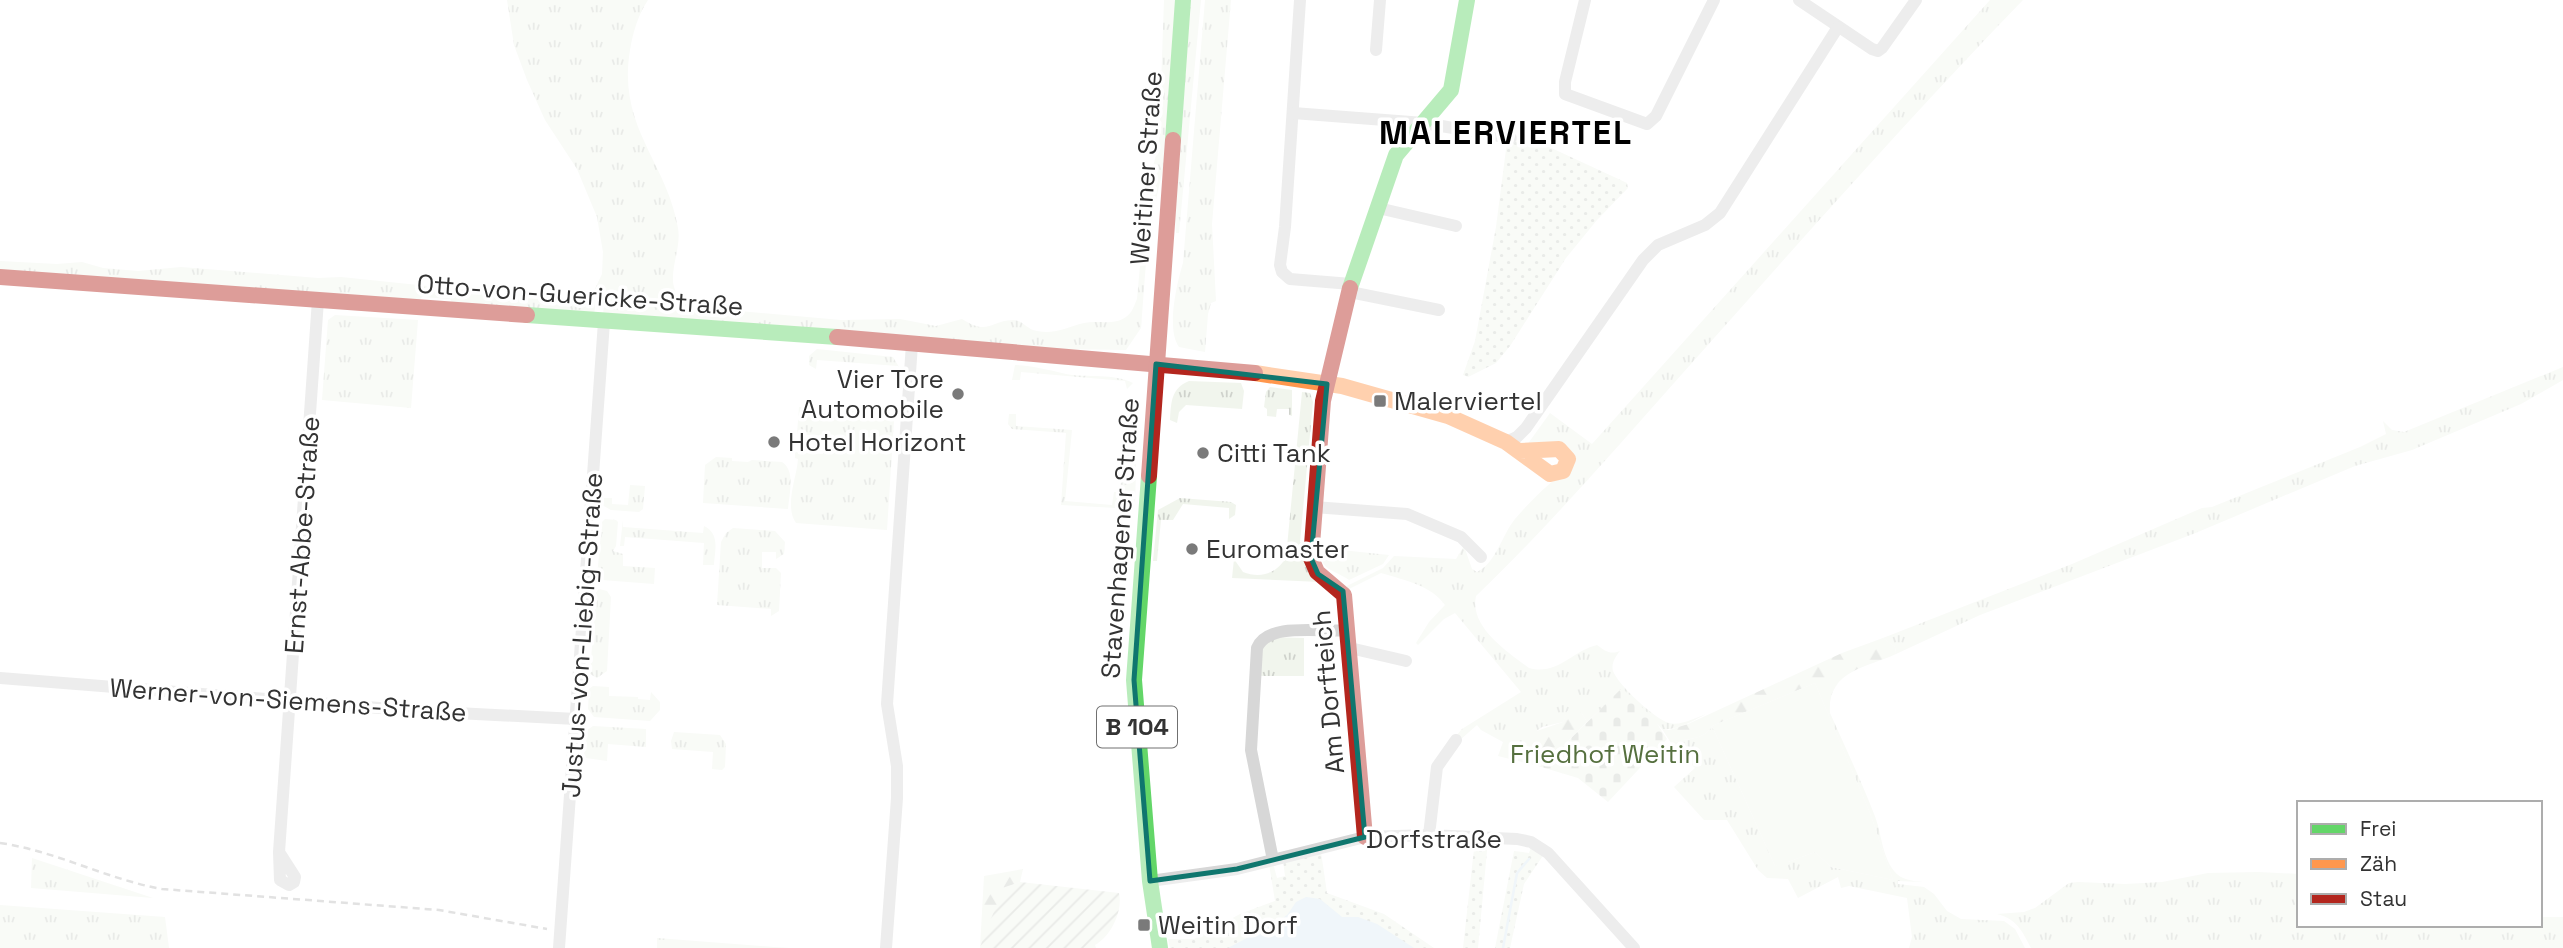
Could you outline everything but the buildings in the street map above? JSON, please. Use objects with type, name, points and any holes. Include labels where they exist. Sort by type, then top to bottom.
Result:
[{"type":"street","name":"Weitiner Straße","points":[[1158,340],[1183,0]]},
{"type":"street","points":[[1300,0],[1282,272],[1290,279],[1350,288],[1439,310]]},
{"type":"street","points":[[1376,50],[1380,0]]},
{"type":"street","points":[[1467,0],[1451,90],[1396,155],[1350,288],[1327,384],[1314,508],[1407,514],[1461,537],[1480,557]]},
{"type":"street","points":[[1585,0],[1565,82],[1565,94],[1647,124],[1656,117],[1714,0]]},
{"type":"street","points":[[1799,0],[1878,51],[1916,0]]},
{"type":"street","points":[[1513,447],[1517,437],[1526,428],[1643,260],[1658,245],[1705,225],[1720,213],[1838,27]]},
{"type":"street","points":[[1293,113],[1424,123],[1511,138]]},
{"type":"street","points":[[1378,208],[1457,226]]},
{"type":"street","name":"Otto-von-Guericke-Straße","points":[[0,278],[1227,369],[1327,384],[1408,403],[1448,416],[1513,447]]},
{"type":"street","name":"Ernst-Abbe-Straße","points":[[279,852],[318,300]]},
{"type":"street","name":"Justus-von-Liebig-Straße","points":[[559,948],[604,322]]},
{"type":"street","name":"Stavenhagener Straße","points":[[1158,340],[1134,680],[1150,881],[1160,948]]},
{"type":"street","points":[[886,948],[897,798],[897,766],[887,704],[912,344]]},
{"type":"street","name":"Am Dorfteich","points":[[1314,508],[1311,558],[1318,574],[1343,592],[1349,630],[1365,837]]},
{"type":"street","points":[[1273,860],[1251,750],[1257,648],[1260,640],[1274,632],[1349,630]]},
{"type":"street","points":[[1350,648],[1406,661]]},
{"type":"street","name":"Werner-von-Siemens-Straße","points":[[0,678],[290,701],[576,719]]},
{"type":"street","points":[[1429,835],[1437,767],[1457,740]]},
{"type":"street","name":"Dorfstraße","points":[[1150,881],[1237,869],[1365,837],[1429,835],[1517,839],[1539,846],[1561,864],[1634,948]]},
{"type":"highlighted area","points":[[1156,364],[1327,384],[1311,558],[1318,574],[1343,591],[1365,837],[1237,869],[1150,881],[1134,680]]},
{"type":"green space","points":[[507,0],[648,0],[639,18],[630,50],[630,101],[645,143],[664,183],[678,228],[673,274],[677,297],[728,310],[841,320],[900,319],[936,326],[962,319],[983,327],[1013,320],[1034,330],[1050,332],[1089,322],[1121,320],[1130,313],[1137,299],[1147,189],[1159,144],[1164,0],[1177,0],[1164,165],[1154,208],[1150,209],[1141,328],[1126,350],[1061,349],[603,315],[605,293],[593,293],[602,274],[603,252],[597,217],[577,169],[545,120],[527,80],[514,45]]},
{"type":"green space","points":[[1189,0],[1201,0],[1179,233],[1176,233],[1174,209]]},
{"type":"green space","points":[[1205,0],[1231,0],[1212,224],[1216,301],[1211,303],[1208,314],[1205,352],[1179,347],[1175,339],[1173,318],[1183,263]]},
{"type":"green space","points":[[1990,0],[2023,0],[1934,94],[1577,492],[1476,596],[1475,607],[1484,628],[1501,646],[1529,668],[1548,669],[1597,645],[1608,652],[1620,651],[1613,666],[1616,677],[1655,715],[1669,723],[1678,723],[1706,714],[1679,727],[1662,729],[1622,689],[1587,722],[1581,712],[1567,712],[1563,722],[1542,727],[1534,733],[1530,754],[1538,766],[1498,756],[1503,742],[1477,725],[1460,740],[1455,737],[1462,729],[1521,692],[1455,613],[1444,619],[1418,645],[1416,643],[1429,622],[1445,605],[1432,593],[1416,584],[1381,573],[1347,590],[1347,586],[1383,568],[1394,556],[1456,559],[1464,546],[1472,569],[1477,572],[1484,568],[1522,511],[1575,464],[1527,445],[1550,413],[1592,444]]},
{"type":"green space","points":[[1508,134],[1547,146],[1627,183],[1628,188],[1566,258],[1510,346],[1496,363],[1468,377],[1463,375],[1475,341],[1496,227]]},
{"type":"green space","points":[[0,261],[57,264],[82,262],[103,268],[138,271],[181,267],[318,278],[341,277],[505,294],[546,292],[563,298],[578,298],[593,293],[596,302],[594,314],[453,304],[450,299],[422,297],[418,302],[0,272]]},
{"type":"green space","points":[[335,315],[418,320],[411,408],[322,400],[328,320]]},
{"type":"green space","points":[[817,349],[893,357],[899,367],[897,396],[898,366],[817,360],[816,369],[809,365],[809,356]]},
{"type":"green space","points":[[1015,365],[1066,374],[1117,378],[1133,383],[1127,389],[1125,381],[1021,372],[1020,380],[1012,380]]},
{"type":"green space","points":[[2563,367],[2563,380],[2521,404],[2412,450],[2355,466],[2193,534],[1980,615],[1896,654],[1895,647],[1883,638],[2072,564],[2202,508],[2212,507],[2360,447],[2386,434],[2383,421],[2392,430],[2404,432]]},
{"type":"green space","points":[[1189,381],[1241,383],[1244,391],[1242,409],[1186,405],[1179,412],[1177,423],[1170,420],[1175,392]]},
{"type":"green space","points":[[1270,387],[1292,390],[1292,416],[1289,415],[1289,409],[1277,409],[1276,417],[1267,416],[1267,409],[1264,407],[1266,392]]},
{"type":"green space","points":[[1302,392],[1310,393],[1313,402],[1300,542],[1307,548],[1320,582],[1232,578],[1234,559],[1243,572],[1262,575],[1278,568],[1286,557]]},
{"type":"green space","points":[[895,405],[887,530],[796,523],[791,508],[798,459],[795,458],[795,452],[823,454],[824,436],[797,434],[799,407],[894,414]]},
{"type":"green space","points":[[1009,414],[1016,414],[1016,426],[1072,430],[1065,501],[1112,505],[1114,492],[1120,492],[1125,431],[1127,427],[1137,424],[1135,509],[1061,505],[1066,433],[1012,429],[1008,424]]},
{"type":"green space","points":[[716,457],[732,458],[732,461],[782,462],[790,477],[788,509],[703,503],[705,465]]},
{"type":"green space","points":[[630,485],[645,486],[643,509],[639,512],[611,510],[602,505],[603,498],[612,498],[612,504],[628,505]]},
{"type":"green space","points":[[1180,498],[1231,502],[1236,505],[1235,515],[1229,519],[1229,508],[1183,504],[1173,520],[1161,520],[1157,561],[1153,561],[1158,510]]},
{"type":"green space","points":[[605,519],[618,522],[616,546],[613,551],[623,554],[623,566],[655,568],[654,584],[602,580],[597,577],[602,522]]},
{"type":"green space","points":[[623,520],[623,527],[703,533],[704,526],[714,538],[714,565],[703,565],[704,543],[625,537],[624,546],[620,546]]},
{"type":"green space","points":[[733,528],[775,531],[785,542],[784,554],[776,559],[776,552],[762,552],[762,568],[776,568],[781,573],[779,611],[771,616],[771,609],[717,605],[721,542]]},
{"type":"green space","points":[[1322,548],[1389,555],[1383,564],[1349,580],[1328,569],[1322,561]]},
{"type":"green space","points":[[596,591],[607,591],[611,597],[607,671],[597,678],[590,674]]},
{"type":"green space","points":[[1271,637],[1304,638],[1304,676],[1259,676],[1261,647]]},
{"type":"green space","points":[[1883,638],[1895,647],[1896,654],[1850,673],[1841,680],[1835,688],[1828,714],[1815,683],[1712,726],[1699,737],[1671,743],[1662,729],[1669,730],[1688,724],[1842,653]]},
{"type":"green space","points":[[1815,683],[1870,813],[1893,880],[1831,867],[1815,852],[1788,862],[1789,865],[1782,868],[1780,865],[1775,866],[1712,726]]},
{"type":"green space","points":[[593,686],[609,687],[609,696],[638,699],[650,700],[651,692],[660,702],[660,710],[650,721],[594,717],[588,709],[589,689]]},
{"type":"green space","name":"Friedhof Weitin","points":[[1622,688],[1654,719],[1667,739],[1608,802],[1578,778],[1538,766],[1556,753]]},
{"type":"green space","points":[[1567,711],[1581,712],[1587,722],[1556,753],[1538,766],[1524,740],[1525,735],[1563,722]]},
{"type":"green space","points":[[1830,713],[1877,821],[1890,864],[1894,871],[1907,880],[1923,882],[1898,881],[1898,884],[1924,887],[1934,894],[1947,911],[1961,919],[2004,921],[2015,929],[2025,948],[1909,948],[1912,937],[1907,898],[1849,886],[1841,888],[1838,877],[1798,898],[1788,879],[1767,878],[1758,870],[1727,820],[1704,820],[1674,787],[1695,768],[1671,743],[1699,737],[1712,726],[1775,866],[1788,865],[1788,862],[1815,852],[1831,867],[1893,880],[1870,813],[1828,714]]},
{"type":"green space","points":[[593,726],[646,729],[646,747],[608,744],[607,761],[586,758],[586,731]]},
{"type":"green space","points":[[674,732],[720,735],[726,744],[725,767],[722,770],[712,769],[713,752],[672,749]]},
{"type":"green space","points":[[1475,840],[1488,840],[1478,948],[1463,948]]},
{"type":"green space","points":[[1531,847],[1544,854],[1524,884],[1510,948],[1495,948],[1514,851],[1529,853]]},
{"type":"green space","points":[[1321,852],[1327,893],[1384,914],[1434,948],[1170,948],[1168,939],[1194,939],[1240,914],[1275,901],[1269,864],[1273,863],[1277,878],[1285,876],[1283,860]]},
{"type":"green space","points":[[32,858],[153,898],[31,888]]},
{"type":"green space","points":[[1023,869],[1020,882],[1005,888],[980,948],[984,876]]},
{"type":"green space","points":[[2208,873],[2297,874],[2297,927],[2542,927],[2542,917],[2563,917],[2563,948],[2031,948],[2014,922],[1997,914],[2024,912],[2035,908],[2069,883],[2162,882]]},
{"type":"green space","points":[[1020,882],[1119,893],[1117,915],[1106,936],[1095,945],[1096,948],[980,948],[1005,887]]},
{"type":"green space","points":[[0,905],[165,917],[169,948],[0,948]]},
{"type":"green space","points":[[657,938],[774,947],[790,948],[657,948]]},
{"type":"shaded area","points":[[1306,897],[1320,899],[1342,917],[1358,917],[1377,924],[1414,948],[1228,948],[1282,919],[1296,902]]},
{"type":"waterway","points":[[1503,948],[1517,873],[1529,859]]},
{"type":"railway","points":[[0,843],[41,852],[121,879],[162,889],[439,910],[547,929]]},
{"type":"traffic: fast","points":[[1173,140],[1183,0]]},
{"type":"traffic: fast","points":[[1350,288],[1396,155],[1451,90],[1467,0]]},
{"type":"traffic: fast","points":[[527,315],[837,337]]},
{"type":"traffic: fast","points":[[1149,476],[1134,680],[1150,881],[1160,948]]},
{"type":"traffic: slow","points":[[1255,373],[1342,386],[1448,416],[1506,442],[1550,474],[1563,471],[1568,459],[1559,449],[1520,451]]},
{"type":"traffic: jam","points":[[1149,476],[1173,140]]},
{"type":"traffic: jam","points":[[0,277],[527,315]]},
{"type":"traffic: jam","points":[[1350,288],[1323,401],[1311,558],[1317,572],[1344,595],[1365,837]]},
{"type":"traffic: jam","points":[[837,337],[1255,373]]},
{"type":"place","name":"Vier Tore Automobile","points":[[958,394]]},
{"type":"place","name":"Malerviertel","points":[[1380,401]]},
{"type":"place","name":"Hotel Horizont","points":[[774,442]]},
{"type":"place","name":"Citti Tank","points":[[1203,453]]},
{"type":"place","name":"Euromaster","points":[[1192,549]]},
{"type":"place","name":"Weitin Dorf","points":[[1144,925]]},
{"type":"district","name":"MALERVIERTEL","points":[[1506,132]]}]
